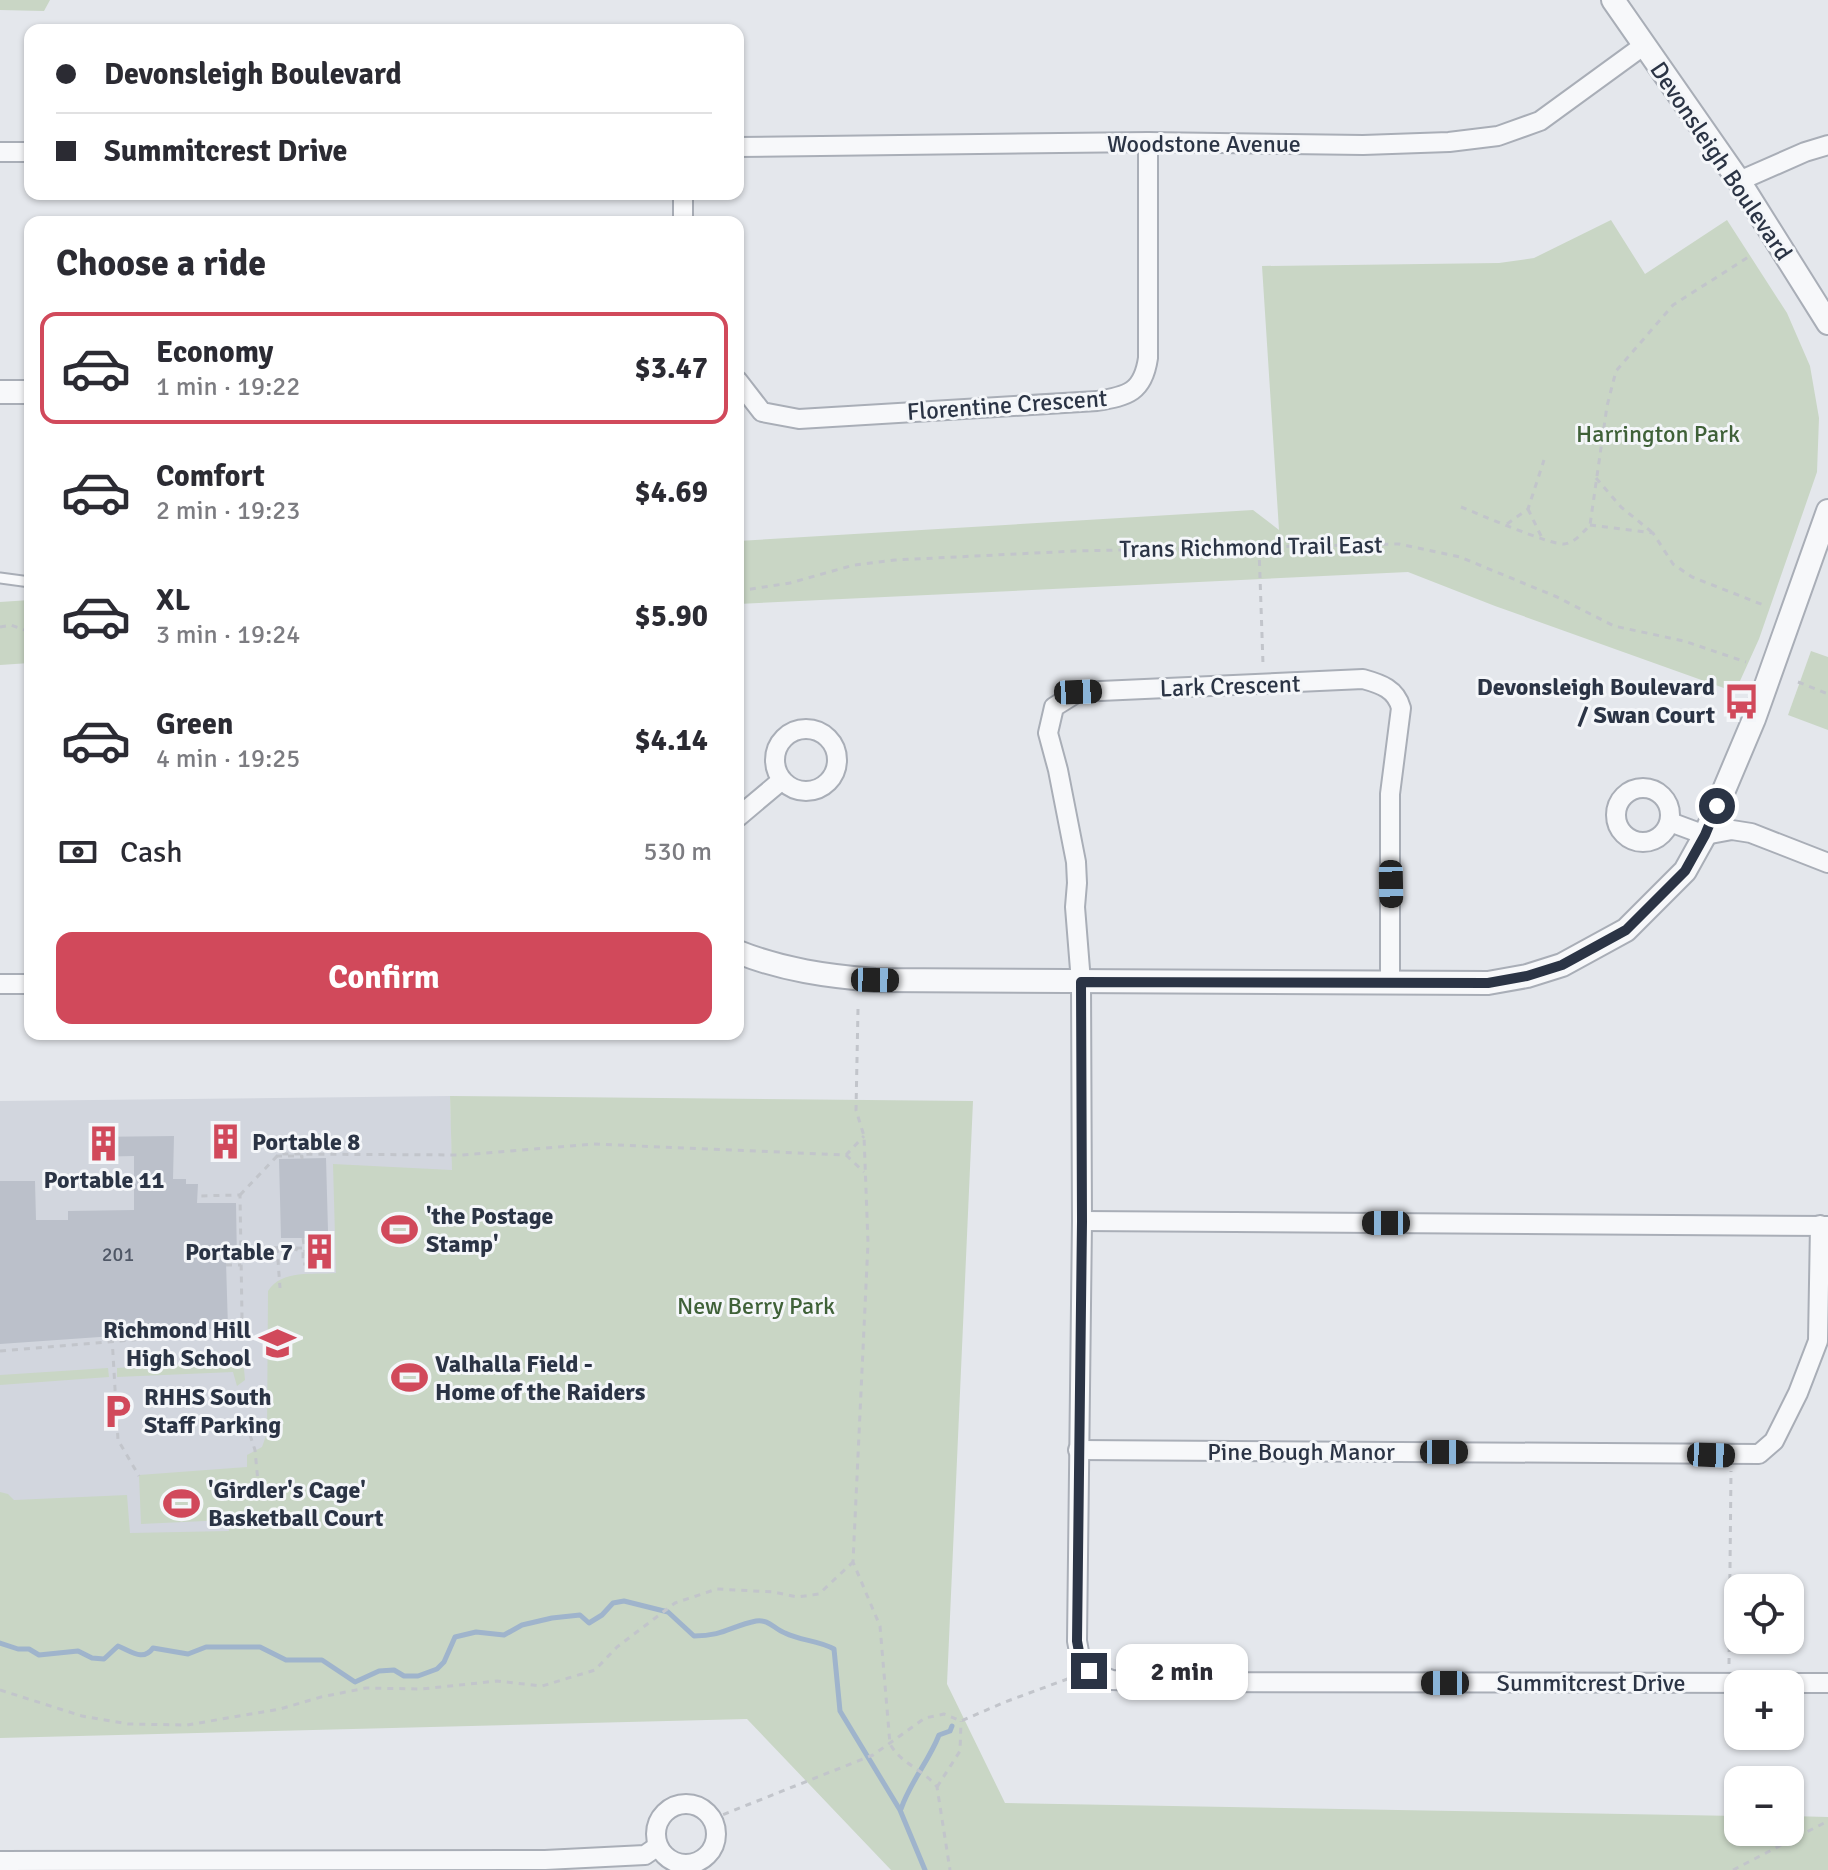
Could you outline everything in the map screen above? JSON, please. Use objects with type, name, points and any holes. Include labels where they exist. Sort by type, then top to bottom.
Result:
[{"type":"street","name":"Devonsleigh Boulevard","points":[[1613,0],[1739,181],[1828,323]]},
{"type":"street","name":"Woodstone Avenue","points":[[744,147],[1449,142],[1498,136],[1540,121],[1643,46]]},
{"type":"street","name":"Florentine Crescent","points":[[744,389],[762,412],[799,419],[1097,401],[1121,397],[1134,391],[1145,374],[1148,358],[1148,142]]},
{"type":"street","points":[[1739,181],[1828,145]]},
{"type":"street","points":[[0,152],[24,152]]},
{"type":"street","points":[[0,392],[24,392]]},
{"type":"street","points":[[744,954],[767,964],[817,975],[875,980],[1488,983],[1527,976],[1562,965],[1626,930],[1685,871],[1705,835],[1754,719],[1826,523]]},
{"type":"street","name":"Lark Crescent","points":[[1081,982],[1075,907],[1076,862],[1048,733],[1054,707],[1078,692],[1363,679],[1386,686],[1399,699],[1401,708],[1392,761],[1389,813],[1390,982]]},
{"type":"street","points":[[744,812],[782,780]]},
{"type":"street","points":[[1670,822],[1705,835],[1732,830],[1751,833],[1828,863]]},
{"type":"street","points":[[1081,982],[1082,1221],[1077,1641],[1082,1668],[1089,1671]]},
{"type":"street","points":[[0,984],[24,984]]},
{"type":"street","name":"Pine Bough Manor","points":[[1078,1450],[1759,1454],[1774,1441],[1798,1393],[1818,1341],[1824,1226],[1082,1221]]},
{"type":"street","name":"Summitcrest Drive","points":[[1089,1671],[1112,1680],[1162,1682],[1724,1683]]},
{"type":"street","name":"Summitcrest Drive","points":[[1804,1683],[1828,1683]]},
{"type":"street","points":[[681,1804],[700,1807],[712,1819],[716,1842],[704,1859],[682,1864],[663,1855],[658,1846],[655,1832],[663,1814],[681,1804]]},
{"type":"street","points":[[0,1861],[545,1865],[645,1855],[658,1846]]},
{"type":"lane","points":[[0,578],[24,581]]},
{"type":"path","points":[[1461,507],[1564,544],[1578,537],[1590,525],[1607,406],[1616,371],[1673,305],[1750,256]]},
{"type":"path","points":[[1507,524],[1528,509],[1544,460]]},
{"type":"path","points":[[1596,478],[1621,507],[1653,533],[1673,564],[1692,577],[1766,606]]},
{"type":"path","points":[[1528,509],[1542,538]]},
{"type":"path","points":[[1590,525],[1653,533]]},
{"type":"path","name":"Trans Richmond Trail East","points":[[744,590],[790,583],[854,565],[895,560],[1076,551],[1399,544],[1460,557],[1557,597],[1614,626],[1684,641],[1746,662]]},
{"type":"path","points":[[1259,548],[1264,685]]},
{"type":"path","points":[[0,627],[11,625],[24,630]]},
{"type":"path","points":[[1798,682],[1828,694]]},
{"type":"path","points":[[858,1009],[856,1110],[864,1136],[868,1243],[853,1562],[880,1626],[890,1744],[897,1755],[929,1776],[937,1787],[950,1870]]},
{"type":"path","points":[[846,1155],[864,1136]]},
{"type":"path","points":[[0,1351],[238,1331],[242,1317],[238,1247],[240,1195],[275,1156],[462,1155],[593,1144],[846,1155],[866,1173]]},
{"type":"path","points":[[197,1196],[240,1195]]},
{"type":"path","points":[[303,1238],[303,1248]]},
{"type":"path","points":[[238,1247],[291,1247],[303,1248],[307,1251],[307,1264],[303,1264],[303,1252],[298,1253],[291,1247]]},
{"type":"path","points":[[277,1247],[280,1288]]},
{"type":"path","points":[[226,1265],[241,1265]]},
{"type":"path","points":[[112,1340],[118,1440],[139,1476]]},
{"type":"path","points":[[250,1435],[254,1443],[258,1482]]},
{"type":"path","points":[[1729,1670],[1731,1455]]},
{"type":"path","points":[[0,1690],[82,1716],[128,1724],[187,1725],[280,1709],[366,1688],[422,1689],[497,1681],[542,1686],[595,1670],[617,1647],[675,1603],[717,1589],[774,1592],[797,1597],[819,1594],[853,1562]]},
{"type":"path","points":[[712,1819],[873,1755],[925,1718],[944,1714],[961,1721],[1089,1671]]},
{"type":"path","points":[[937,1787],[960,1751],[961,1721]]},
{"type":"path","points":[[1733,1870],[1828,1821]]},
{"type":"shaded area","name":"Richmond Hill High School","points":[[450,1096],[453,1180],[242,1562],[0,1499],[0,1101]]},
{"type":"green space","points":[[0,0],[50,0],[44,11],[0,10]]},
{"type":"green space","name":"Harrington Park","points":[[1611,220],[1645,274],[1727,220],[1787,313],[1810,366],[1819,418],[1817,472],[1759,639],[1735,692],[1408,572],[744,604],[744,541],[1253,510],[1279,530],[1262,266],[1499,263],[1534,258]]},
{"type":"green space","points":[[24,600],[24,663],[0,665],[0,602]]},
{"type":"green space","points":[[1811,651],[1828,657],[1828,730],[1788,715]]},
{"type":"green space","name":"New Berry Park","points":[[450,1096],[973,1101],[947,1684],[1005,1803],[1724,1816],[1724,1846],[1804,1846],[1804,1816],[1828,1817],[1828,1870],[891,1870],[747,1719],[0,1738],[0,1492],[14,1500],[127,1495],[130,1533],[229,1531],[226,1520],[141,1524],[139,1475],[247,1467],[247,1455],[262,1447],[267,1433],[268,1291],[281,1279],[290,1276],[336,1273],[333,1164],[452,1170]]},
{"type":"green space","points":[[238,1362],[244,1369],[245,1380],[237,1386],[233,1372],[117,1377],[117,1368]]},
{"type":"green space","points":[[108,1368],[109,1377],[0,1385],[0,1375]]},
{"type":"building","name":"Richmond Hill High School","points":[[174,1136],[173,1179],[186,1179],[186,1184],[198,1184],[197,1203],[236,1203],[237,1262],[226,1262],[228,1328],[0,1344],[0,1181],[35,1181],[36,1220],[68,1220],[68,1211],[134,1210],[134,1156],[91,1157],[91,1137]]},
{"type":"building","name":"Portable 8","points":[[239,1136],[239,1156],[212,1157],[212,1137]]},
{"type":"building","points":[[326,1158],[329,1267],[309,1267],[310,1238],[281,1238],[279,1159]]},
{"type":"waterway","points":[[0,1643],[29,1649],[39,1655],[78,1651],[92,1658],[104,1659],[118,1646],[141,1655],[153,1648],[188,1654],[206,1647],[260,1647],[286,1660],[322,1660],[355,1682],[379,1671],[394,1670],[404,1676],[418,1676],[437,1669],[444,1662],[455,1637],[476,1632],[504,1635],[522,1625],[580,1615],[589,1623],[613,1603],[624,1601],[668,1612],[694,1636],[764,1621],[791,1636],[834,1649],[840,1711],[900,1810],[925,1870]]},
{"type":"waterway","points":[[901,1809],[939,1735],[950,1731],[952,1726]]},
{"type":"place","name":"Devonsleigh Boulevard / Swan Court","points":[[1741,701]]},
{"type":"place","name":"Portable 8","points":[[226,1142]]},
{"type":"place","name":"Portable 11","points":[[104,1143]]},
{"type":"place","name":"'the Postage Stamp'","points":[[400,1230]]},
{"type":"place","name":"Portable 7","points":[[319,1252]]},
{"type":"place","name":"Richmond Hill High School","points":[[277,1344]]},
{"type":"place","name":"Valhalla Field - Home of the Raiders","points":[[409,1378]]},
{"type":"place","name":"RHHS South Staff Parking","points":[[118,1411]]},
{"type":"place","name":"'Girdler's Cage' Basketball Court","points":[[182,1504]]},
{"type":"route","points":[[1089,1671],[1082,1668],[1077,1641],[1082,1221],[1081,982],[1488,983],[1527,976],[1562,965],[1626,930],[1685,871],[1717,806]]}]
